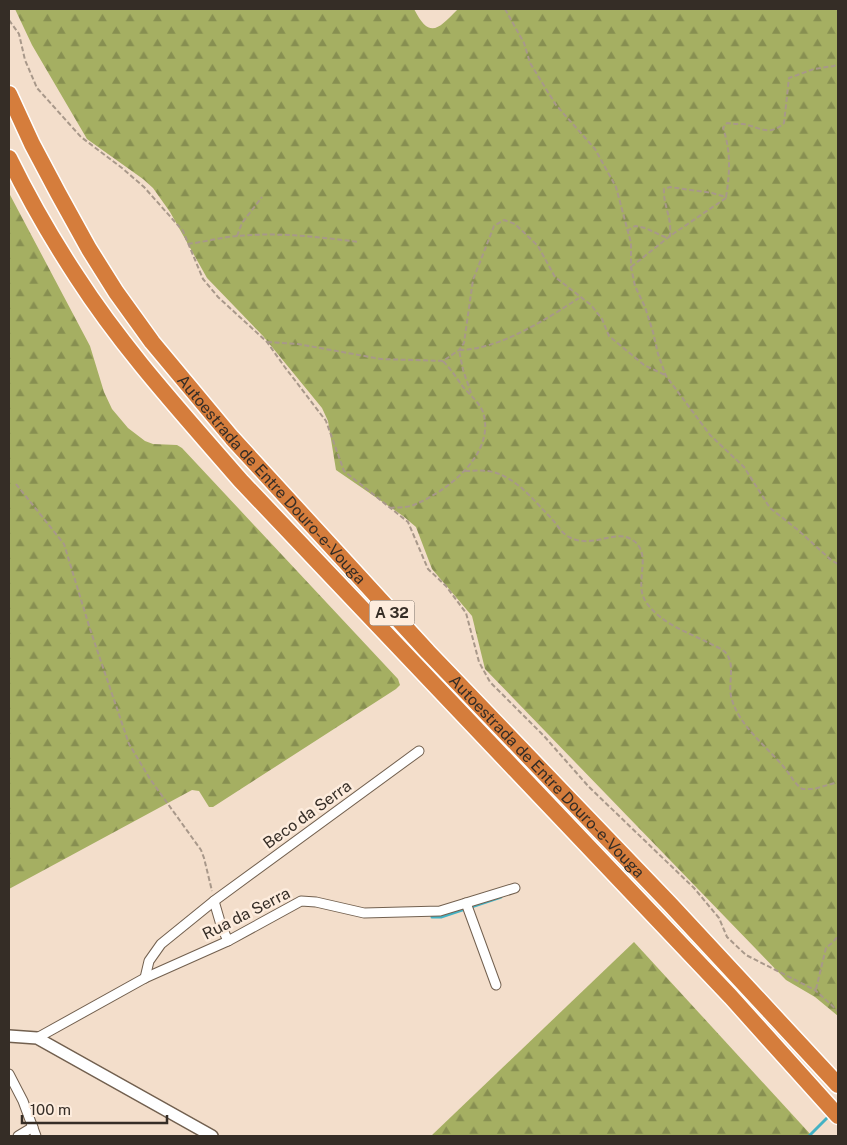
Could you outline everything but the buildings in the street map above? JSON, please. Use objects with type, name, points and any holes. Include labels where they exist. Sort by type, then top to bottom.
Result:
[{"type":"highway","name":"Autoestrada de Entre Douro-e-Vouga","points":[[9,94],[32,144],[58,193],[89,249],[116,292],[152,342],[226,431],[428,652],[670,904],[838,1085]]},
{"type":"highway","name":"Autoestrada de Entre Douro-e-Vouga","points":[[9,158],[45,227],[77,278],[102,313],[241,481],[731,997],[838,1116]]},
{"type":"street","name":"Beco da Serra","points":[[145,978],[149,961],[161,944],[214,900],[418,751]]},
{"type":"street","name":"Rua da Serra","points":[[37,1038],[145,978],[228,941],[301,901],[316,902],[364,913],[440,910],[515,888]]},
{"type":"street","points":[[214,900],[228,941]]},
{"type":"street","points":[[466,903],[496,985]]},
{"type":"street","points":[[9,1036],[37,1038],[212,1136]]},
{"type":"street","points":[[9,1074],[23,1101],[36,1136]]},
{"type":"street","points":[[18,1136],[32,1127]]},
{"type":"path","points":[[506,9],[524,43],[530,63],[556,105],[595,149],[616,187],[630,242],[631,267],[635,286],[645,307],[666,376],[710,435],[744,467],[770,508],[838,564]]},
{"type":"path","points":[[9,20],[19,34],[25,60],[37,88],[81,137],[144,187],[183,231],[203,278],[208,285],[218,297],[268,342],[326,421],[344,471],[408,522],[428,568],[446,586],[466,613],[478,662],[490,682],[544,736],[589,787],[694,888],[718,918],[727,937],[746,955],[815,990],[838,1012]]},
{"type":"path","points":[[631,267],[670,236],[726,197],[730,175],[728,144],[724,128],[727,123],[744,124],[769,131],[778,129],[784,123],[789,78],[798,73],[834,66],[838,63]]},
{"type":"path","points":[[670,236],[671,225],[664,189],[676,186],[726,197]]},
{"type":"path","points":[[237,236],[242,223],[262,197]]},
{"type":"path","points":[[268,342],[298,344],[381,359],[443,361],[459,350],[464,343],[473,280],[494,226],[504,220],[515,224],[538,246],[555,277],[591,305],[602,319],[609,336],[644,365],[666,376]]},
{"type":"path","points":[[627,231],[635,226],[645,228],[665,237],[670,236]]},
{"type":"path","points":[[188,244],[237,236],[286,236],[359,242]]},
{"type":"path","points":[[459,350],[480,349],[520,332],[545,320],[580,298]]},
{"type":"path","points":[[459,350],[463,370],[472,395]]},
{"type":"path","points":[[390,508],[415,505],[444,490],[465,471],[479,452],[484,440],[483,413],[472,395],[443,361]]},
{"type":"path","points":[[465,471],[488,471],[508,478],[530,496],[566,536],[574,540],[587,542],[613,536],[624,536],[633,540],[641,548],[643,558],[641,587],[645,601],[666,621],[725,652],[731,662],[732,697],[738,712],[762,746],[775,757],[785,768],[791,779],[802,789],[814,789],[838,782]]},
{"type":"path","points":[[16,484],[64,544],[90,629],[129,744],[150,779],[201,850],[214,900]]},
{"type":"path","points":[[815,990],[826,948],[838,936]]},
{"type":"green space","points":[[15,9],[414,9],[425,25],[434,28],[440,26],[458,9],[838,9],[838,1016],[815,997],[786,980],[485,669],[472,616],[432,569],[416,527],[336,470],[328,421],[322,408],[263,336],[207,278],[170,212],[153,188],[87,139],[32,45]]},
{"type":"green space","points":[[9,193],[90,346],[104,392],[112,409],[128,428],[145,441],[153,444],[177,445],[182,448],[398,679],[400,685],[213,807],[209,807],[199,791],[192,790],[9,889]]},
{"type":"green space","points":[[634,942],[812,1136],[431,1136]]},
{"type":"waterway","points":[[432,917],[441,917],[501,897]]},
{"type":"waterway","points":[[809,1136],[829,1116]]}]
